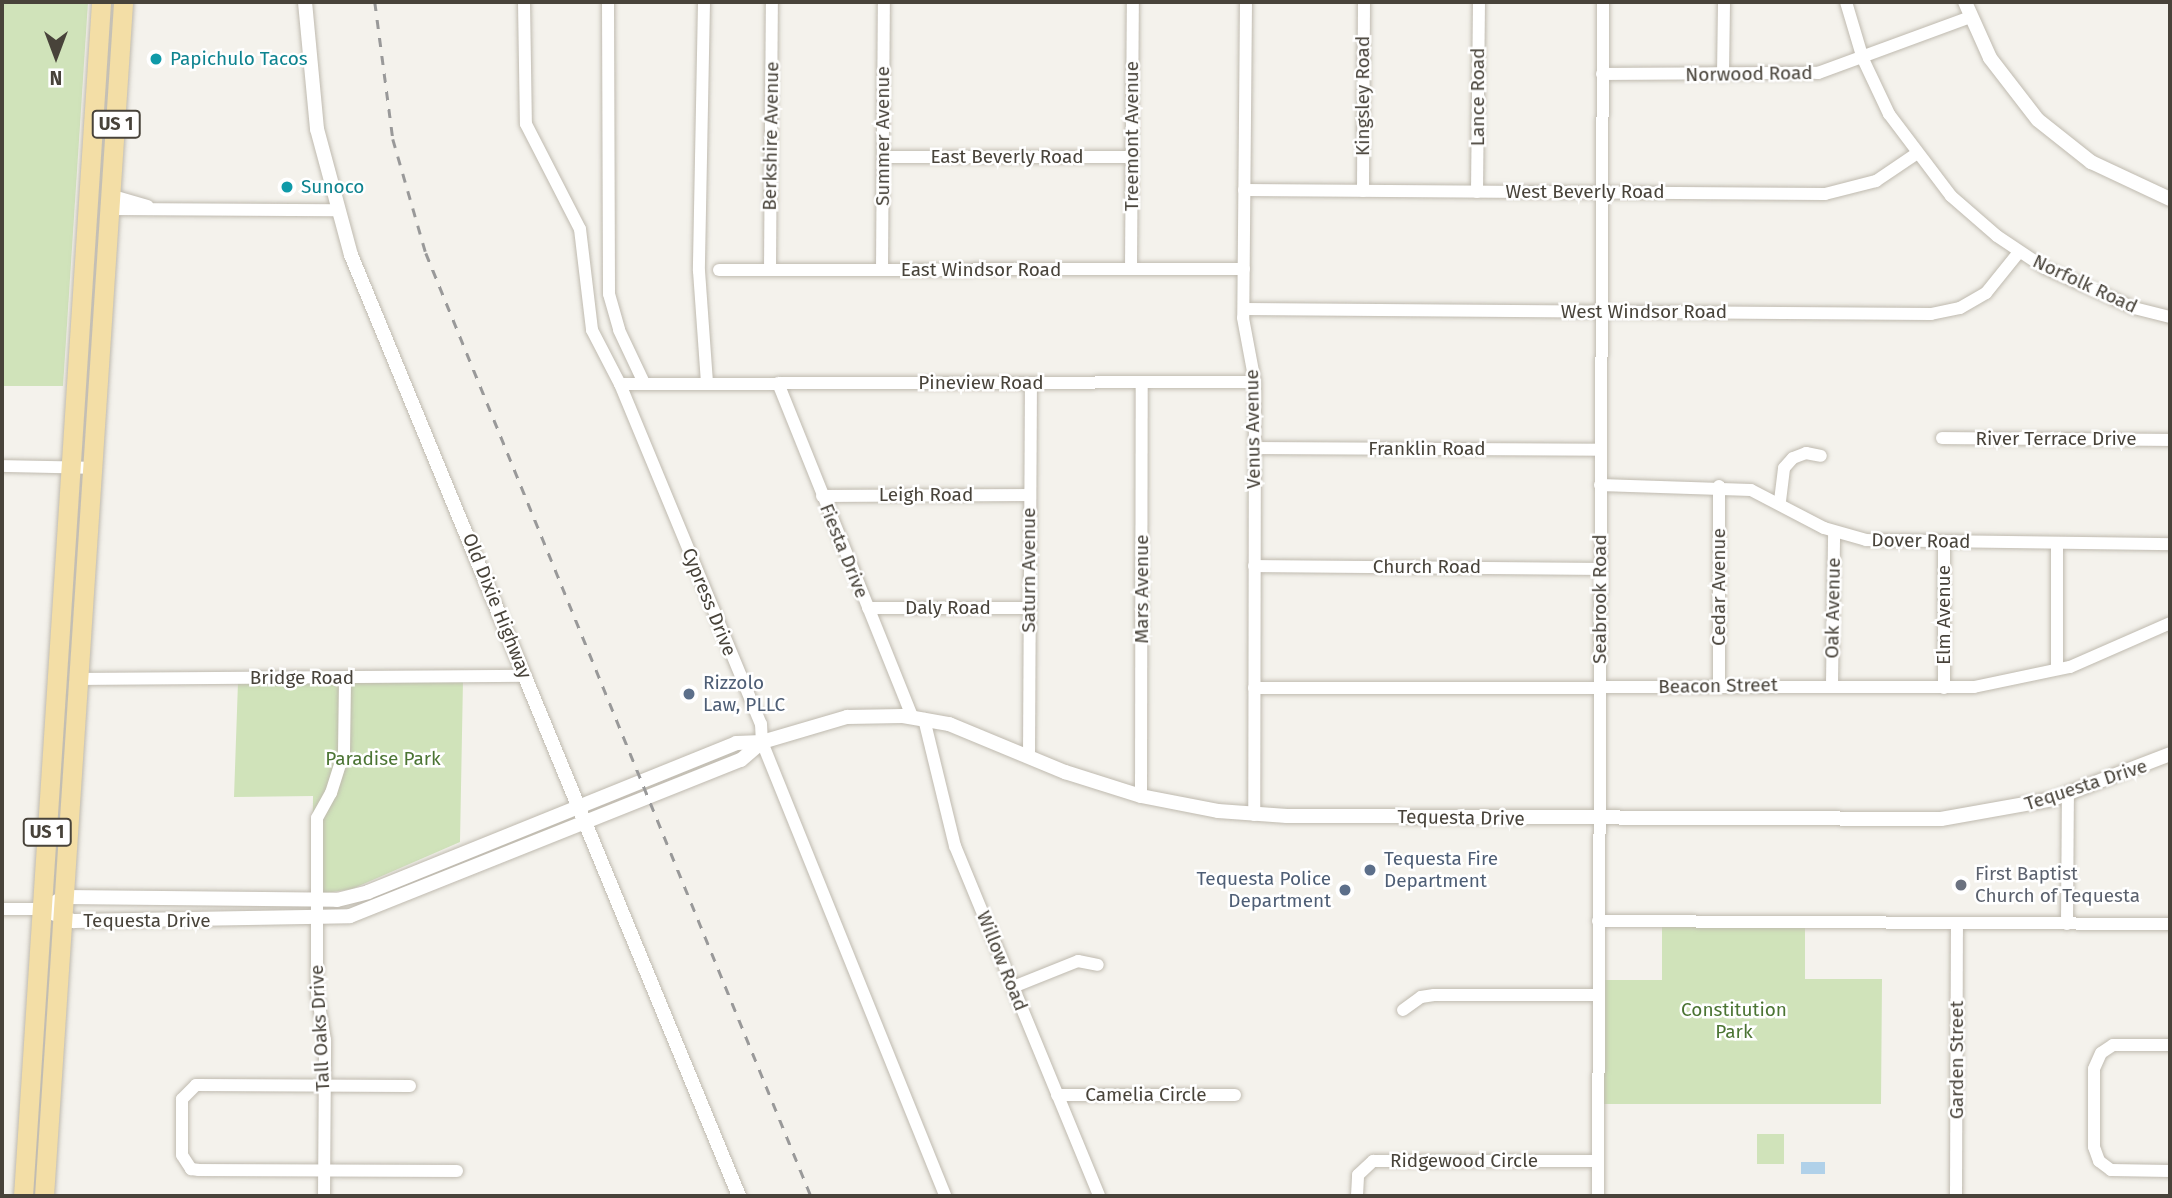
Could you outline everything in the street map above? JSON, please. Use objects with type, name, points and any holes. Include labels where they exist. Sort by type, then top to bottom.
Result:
[{"type":"main road","name":"US 1","points":[[23,1196],[90,205],[101,2]]},
{"type":"main road","name":"US 1","points":[[44,1196],[112,202],[123,2]]},
{"type":"main road","points":[[92,169],[100,193],[112,202]]},
{"type":"main road","points":[[90,205],[109,246]]},
{"type":"street","name":"Old Dixie Highway","points":[[305,2],[310,86],[337,210],[526,676],[576,807],[739,1196]]},
{"type":"street","name":"Cypress Drive","points":[[524,2],[526,124],[534,146],[576,215],[584,246],[589,321],[621,387],[761,724],[762,742],[944,1196]]},
{"type":"street","points":[[608,2],[609,294],[619,330],[644,383]]},
{"type":"street","points":[[704,2],[699,271],[707,383]]},
{"type":"street","name":"Berkshire Avenue","points":[[770,271],[772,2]]},
{"type":"street","name":"Summer Avenue","points":[[882,270],[884,2]]},
{"type":"street","name":"Treemont Avenue","points":[[1131,270],[1133,2]]},
{"type":"street","name":"Venus Avenue","points":[[1246,2],[1244,309],[1255,382],[1254,815]]},
{"type":"street","name":"Kingsley Road","points":[[1363,191],[1364,2]]},
{"type":"street","name":"Lance Road","points":[[1477,192],[1479,2]]},
{"type":"street","name":"Seabrook Road","points":[[1598,1196],[1597,819],[1603,2]]},
{"type":"street","points":[[1723,75],[1724,2]]},
{"type":"street","name":"Norfolk Road","points":[[1846,2],[1863,58],[1889,114],[1916,154],[1965,210],[2019,252],[2085,288],[2134,308],[2170,317]]},
{"type":"street","points":[[1965,2],[1970,17],[2006,83],[2052,134],[2091,162],[2170,199]]},
{"type":"street","name":"Norwood Road","points":[[1602,74],[1818,74],[1970,17]]},
{"type":"street","name":"West Beverly Road","points":[[1244,190],[1843,192],[1876,181],[1916,154]]},
{"type":"street","name":"East Beverly Road","points":[[883,157],[1132,157]]},
{"type":"street","points":[[112,202],[155,209],[337,210]]},
{"type":"street","name":"West Windsor Road","points":[[1244,309],[1945,312],[1986,293],[2019,252]]},
{"type":"street","name":"East Windsor Road","points":[[719,271],[1244,269]]},
{"type":"street","name":"Mars Avenue","points":[[1141,796],[1142,382]]},
{"type":"street","name":"Pineview Road","points":[[621,387],[644,383],[1255,382]]},
{"type":"street","name":"Fiesta Drive","points":[[778,383],[868,608],[918,718]]},
{"type":"street","name":"Saturn Avenue","points":[[1029,757],[1031,383]]},
{"type":"street","name":"River Terrace Drive","points":[[1942,438],[2170,440]]},
{"type":"street","name":"Franklin Road","points":[[1255,448],[1600,450]]},
{"type":"street","points":[[1780,501],[1784,468],[1793,458],[1806,453],[1821,456]]},
{"type":"street","points":[[2,466],[94,468]]},
{"type":"street","name":"Dover Road","points":[[1600,485],[1719,486],[1751,490],[1780,501],[1834,532],[1879,542],[2170,544]]},
{"type":"street","name":"Cedar Avenue","points":[[1719,486],[1719,687]]},
{"type":"street","name":"Leigh Road","points":[[822,496],[1029,495]]},
{"type":"street","name":"Oak Avenue","points":[[1832,684],[1834,532]]},
{"type":"street","name":"Elm Avenue","points":[[1944,542],[1944,688]]},
{"type":"street","points":[[2057,543],[2057,669]]},
{"type":"street","name":"Church Road","points":[[1254,566],[1600,569]]},
{"type":"street","name":"Daly Road","points":[[868,608],[1029,608]]},
{"type":"street","name":"Beacon Street","points":[[1254,688],[1719,687],[1832,684],[1944,688],[2003,684],[2057,669],[2170,623]]},
{"type":"street","name":"Bridge Road","points":[[79,679],[526,676]]},
{"type":"street","name":"Tall Oaks Drive","points":[[324,1196],[325,1040],[317,993],[317,818],[331,793],[344,752],[345,677]]},
{"type":"street","name":"Tequesta Drive","points":[[42,909],[64,897],[316,902],[368,892],[736,743],[762,742],[847,717],[918,718],[967,730],[1029,757],[1141,796],[1254,815],[1941,819],[2068,795],[2170,754]]},
{"type":"street","name":"Willow Road","points":[[918,718],[955,846],[1099,1196]]},
{"type":"street","name":"Tequesta Drive","points":[[42,909],[63,920],[316,920],[369,911],[741,760],[762,742]]},
{"type":"street","points":[[2067,924],[2068,795]]},
{"type":"street","points":[[2,909],[42,909]]},
{"type":"street","points":[[1598,921],[2170,925]]},
{"type":"street","name":"Garden Street","points":[[1956,1196],[1957,923]]},
{"type":"street","points":[[1013,987],[1078,961],[1098,965]]},
{"type":"street","points":[[1403,1010],[1421,997],[1434,995],[1598,995]]},
{"type":"street","points":[[2170,1045],[2113,1045],[2101,1053],[2094,1069],[2094,1147],[2099,1161],[2111,1170],[2170,1171]]},
{"type":"street","points":[[410,1086],[189,1088],[182,1099],[182,1155],[191,1169],[199,1170],[457,1171]]},
{"type":"street","name":"Camelia Circle","points":[[1058,1095],[1235,1095]]},
{"type":"street","name":"Ridgewood Circle","points":[[1357,1196],[1358,1175],[1373,1161],[1598,1161]]},
{"type":"green space","points":[[2,2],[88,2],[63,386],[2,386]]},
{"type":"green space","name":"Paradise Park","points":[[463,680],[460,842],[352,889],[312,895],[313,796],[234,797],[238,682]]},
{"type":"green space","name":"Constitution Park","points":[[1662,923],[1805,924],[1805,979],[1882,979],[1881,1104],[1601,1104],[1601,980],[1662,980]]},
{"type":"green space","points":[[1757,1134],[1784,1134],[1784,1164],[1757,1164]]},
{"type":"water","points":[[1801,1162],[1825,1162],[1825,1174],[1801,1174]]},
{"type":"railway","points":[[375,2],[393,139],[426,253],[811,1196]]},
{"type":"place","name":"Papichulo Tacos","points":[[156,59]]},
{"type":"place","name":"Sunoco","points":[[287,187]]},
{"type":"place","name":"Rizzolo Law, PLLC","points":[[689,694]]},
{"type":"place","name":"Tequesta Fire Department","points":[[1370,870]]},
{"type":"place","name":"First Baptist Church of Tequesta","points":[[1961,885]]},
{"type":"place","name":"Tequesta Police Department","points":[[1345,890]]}]
